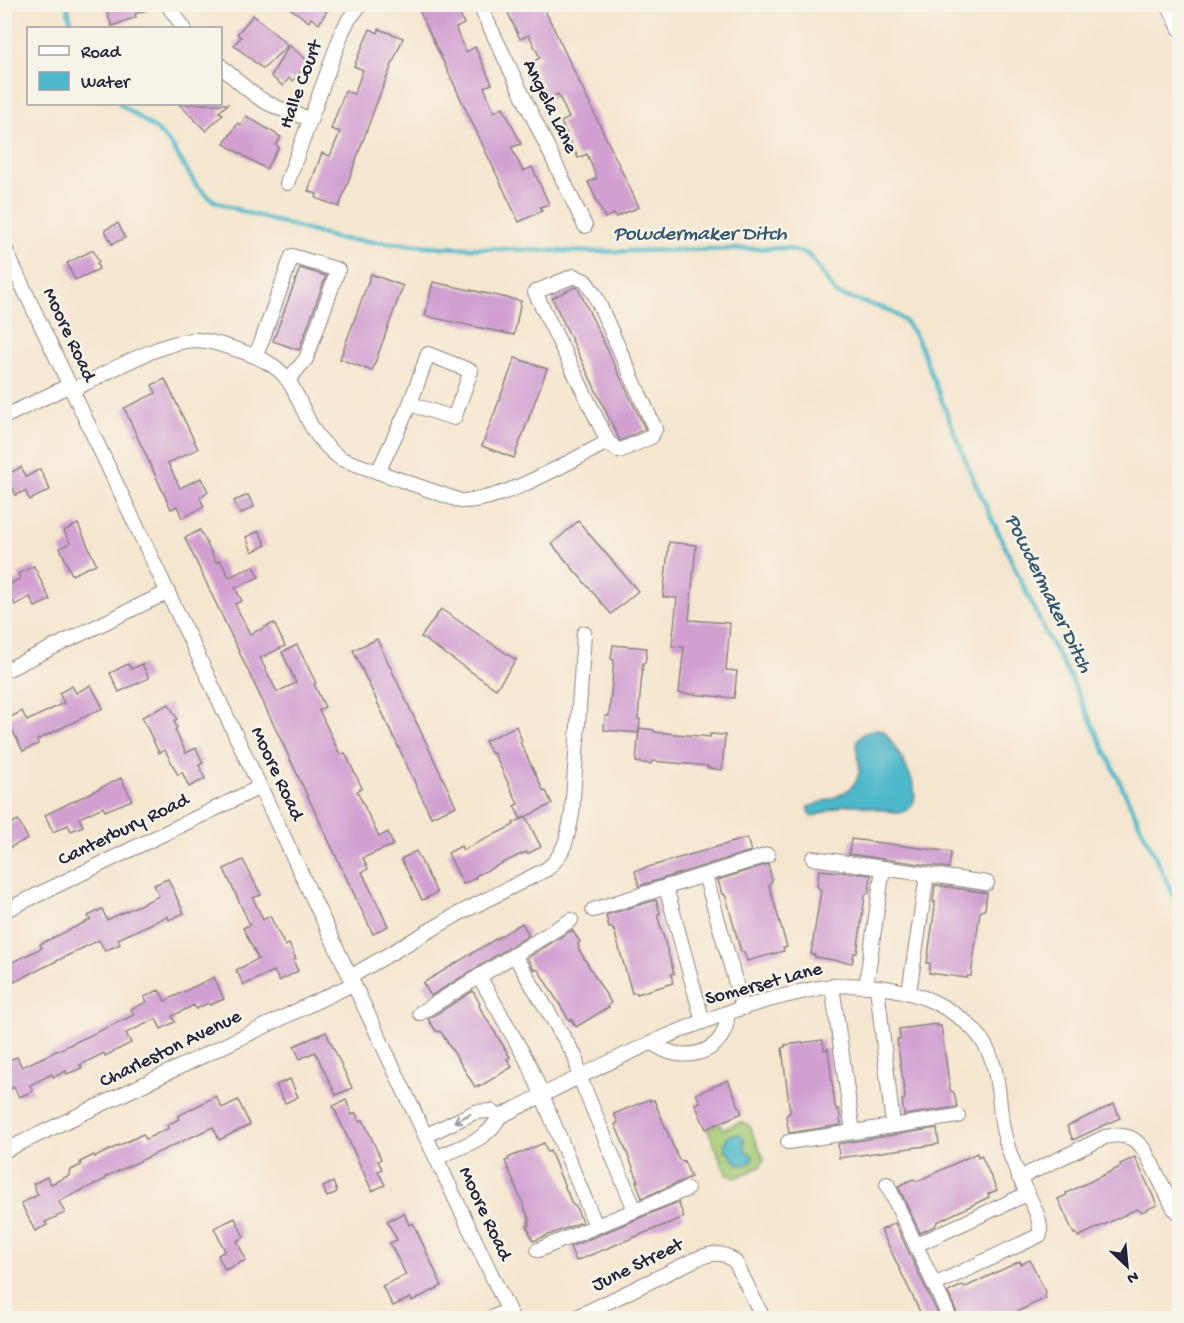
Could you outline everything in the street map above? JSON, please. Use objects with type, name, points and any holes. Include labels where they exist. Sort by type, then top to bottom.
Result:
[{"type":"street","points":[[167,4],[183,27]]},
{"type":"street","name":"Halle Court","points":[[287,183],[344,30],[349,19],[361,4]]},
{"type":"street","name":"Angela Lane","points":[[479,4],[585,226]]},
{"type":"street","points":[[1168,4],[1179,29]]},
{"type":"street","points":[[222,67],[246,90],[264,102],[280,110],[310,119]]},
{"type":"street","name":"Moore Road","points":[[4,247],[510,1314]]},
{"type":"street","points":[[255,356],[292,256],[338,270],[306,359],[288,380]]},
{"type":"street","points":[[574,276],[585,281],[595,295],[655,429],[651,437],[619,451],[608,442],[535,292],[574,276]]},
{"type":"street","points":[[4,417],[157,349],[198,340],[255,356],[278,368],[288,380],[315,432],[340,459],[461,501],[476,501],[517,487],[608,442]]},
{"type":"street","points":[[378,472],[410,404],[428,354],[471,371],[454,418],[410,404]]},
{"type":"street","points":[[4,671],[168,592]]},
{"type":"street","name":"Charleston Avenue","points":[[4,1152],[352,980],[458,914],[540,874],[556,861],[568,837],[572,813],[585,633]]},
{"type":"street","name":"Canterbury Road","points":[[4,910],[260,787]]},
{"type":"street","points":[[594,910],[768,855]]},
{"type":"street","points":[[813,858],[987,884]]},
{"type":"street","points":[[883,868],[871,987],[893,1126]]},
{"type":"street","points":[[705,875],[742,1008]]},
{"type":"street","points":[[909,992],[927,875]]},
{"type":"street","points":[[666,887],[703,1022]]},
{"type":"street","points":[[420,1013],[571,920]]},
{"type":"street","points":[[514,955],[575,1056],[580,1078],[635,1210]]},
{"type":"street","points":[[479,976],[530,1066],[596,1226]]},
{"type":"street","points":[[832,986],[853,1132]]},
{"type":"street","name":"Somerset Lane","points":[[436,1158],[486,1134],[495,1126],[499,1117],[653,1043],[742,1008],[832,986],[871,987],[909,992],[959,1016],[984,1042],[996,1069],[1006,1142],[1019,1178],[1041,1224],[1040,1235],[934,1285]]},
{"type":"street","points":[[653,1043],[663,1052],[676,1055],[693,1055],[707,1050],[719,1041],[726,1030],[728,1013]]},
{"type":"street","points":[[425,1136],[475,1112],[491,1111],[499,1117]]},
{"type":"street","points":[[788,1142],[958,1116]]},
{"type":"street","points":[[1019,1178],[1105,1137],[1116,1134],[1125,1135],[1139,1143],[1145,1151],[1179,1214]]},
{"type":"street","points":[[887,1184],[950,1318]]},
{"type":"street","points":[[538,1250],[687,1189]]},
{"type":"street","points":[[916,1245],[1027,1194]]},
{"type":"street","name":"June Street","points":[[575,1318],[696,1259],[714,1253],[729,1256],[736,1263],[764,1318]]},
{"type":"street","points":[[492,1318],[510,1314]]},
{"type":"green space","points":[[740,1122],[749,1125],[764,1159],[760,1167],[736,1178],[727,1175],[707,1128],[719,1123],[724,1129]]},
{"type":"water","points":[[877,729],[884,731],[910,776],[914,788],[914,799],[910,808],[899,813],[845,805],[811,817],[808,807],[839,795],[854,784],[859,767],[856,745],[865,733]]},
{"type":"water","points":[[739,1134],[744,1138],[745,1151],[753,1155],[752,1161],[745,1165],[738,1164],[725,1149],[727,1137]]},
{"type":"building","points":[[104,4],[155,4],[155,7],[112,26]]},
{"type":"building","points":[[284,4],[321,4],[328,9],[319,24],[311,18],[309,22]]},
{"type":"building","points":[[416,4],[455,4],[464,24],[456,28],[466,52],[475,47],[492,84],[484,87],[494,112],[503,107],[521,144],[512,147],[513,151],[523,171],[532,167],[549,204],[540,207],[542,211],[519,222]]},
{"type":"building","points":[[504,4],[542,4],[639,207],[616,217],[614,214],[605,218],[588,182],[597,178],[587,154],[578,158],[561,122],[569,118],[560,98],[558,94],[549,99],[532,62],[540,58],[529,35],[520,39]]},
{"type":"building","points":[[253,15],[288,45],[263,69],[234,45],[241,37],[237,34]]},
{"type":"building","points":[[370,29],[378,33],[379,29],[403,38],[339,207],[316,198],[317,194],[308,191],[322,153],[330,156],[340,132],[331,129],[345,91],[354,94],[363,70],[354,66]]},
{"type":"building","points":[[289,45],[309,62],[293,81],[289,78],[283,86],[271,76]]},
{"type":"building","points":[[228,104],[219,112],[223,114],[206,131],[180,105]]},
{"type":"building","points":[[246,116],[281,137],[276,145],[279,147],[266,169],[224,144],[238,123],[241,125]]},
{"type":"building","points":[[118,223],[125,238],[112,244],[105,230]]},
{"type":"building","points":[[93,250],[99,262],[97,263],[99,269],[75,280],[67,263]]},
{"type":"building","points":[[300,268],[326,276],[299,350],[273,341]]},
{"type":"building","points":[[371,274],[403,286],[372,371],[340,359]]},
{"type":"building","points":[[433,282],[521,301],[514,335],[425,316]]},
{"type":"building","points":[[575,287],[578,288],[645,429],[620,441],[552,298]]},
{"type":"building","points":[[515,358],[547,369],[514,458],[482,446]]},
{"type":"building","points":[[165,379],[198,449],[168,463],[180,488],[201,478],[208,491],[200,498],[204,507],[182,518],[177,506],[171,509],[124,408],[156,393],[152,385]]},
{"type":"building","points":[[21,467],[26,477],[40,469],[50,490],[30,500],[25,491],[16,495],[6,475]]},
{"type":"building","points":[[248,495],[254,507],[240,514],[234,501]]},
{"type":"building","points":[[578,521],[638,591],[611,614],[552,544]]},
{"type":"building","points":[[78,524],[96,564],[72,575],[60,548],[70,543],[64,531]]},
{"type":"building","points":[[200,530],[216,562],[220,560],[229,577],[254,566],[259,577],[235,588],[242,601],[235,604],[250,634],[274,623],[285,646],[260,658],[277,692],[296,683],[282,652],[297,645],[325,707],[319,710],[340,755],[345,753],[362,788],[357,791],[379,837],[388,832],[393,845],[363,858],[368,869],[362,872],[388,926],[373,934],[185,538]]},
{"type":"building","points":[[259,531],[266,545],[252,552],[246,537]]},
{"type":"building","points":[[669,542],[696,545],[689,620],[730,623],[726,670],[737,671],[734,698],[679,693],[684,647],[672,646],[677,598],[663,597]]},
{"type":"building","points":[[34,566],[50,600],[35,607],[30,597],[15,605],[13,601],[4,605],[4,587],[20,579],[18,574]]},
{"type":"building","points":[[441,609],[516,660],[496,689],[421,637]]},
{"type":"building","points":[[377,639],[456,806],[431,817],[353,650]]},
{"type":"building","points":[[613,645],[647,648],[645,663],[643,663],[639,733],[604,730],[605,716],[609,716],[614,660],[611,659]]},
{"type":"building","points":[[128,664],[131,669],[142,664],[149,678],[119,692],[110,673]]},
{"type":"building","points":[[91,685],[103,708],[37,740],[38,744],[23,751],[7,719],[22,711],[27,721],[64,703],[59,693],[72,686],[76,693]]},
{"type":"building","points":[[169,704],[177,719],[174,721],[177,728],[175,730],[186,753],[196,748],[203,763],[199,765],[205,779],[189,787],[182,772],[178,775],[165,750],[159,753],[142,717]]},
{"type":"building","points":[[516,726],[522,741],[520,742],[552,804],[521,819],[514,806],[518,804],[494,753],[492,754],[485,741]]},
{"type":"building","points":[[639,728],[654,730],[654,732],[710,737],[710,734],[725,735],[722,770],[707,768],[708,766],[652,761],[651,764],[636,762]]},
{"type":"building","points":[[121,778],[132,800],[105,811],[103,807],[79,818],[83,826],[71,831],[68,825],[53,832],[45,815]]},
{"type":"building","points":[[526,817],[541,847],[475,876],[476,878],[463,884],[448,853],[461,846],[463,850]]},
{"type":"building","points":[[18,820],[28,839],[4,850],[4,827]]},
{"type":"building","points":[[747,838],[751,851],[639,886],[635,871]]},
{"type":"building","points":[[851,839],[951,852],[949,868],[849,854]]},
{"type":"building","points":[[416,851],[437,893],[422,900],[401,859]]},
{"type":"building","points":[[243,860],[261,895],[253,898],[263,920],[270,916],[285,946],[289,944],[296,959],[293,960],[298,971],[279,981],[274,971],[244,985],[236,970],[258,959],[243,928],[250,925],[224,869]]},
{"type":"building","points":[[768,864],[772,880],[769,885],[787,947],[783,948],[784,951],[747,961],[744,952],[741,952],[726,897],[722,894],[718,880]]},
{"type":"building","points":[[819,870],[871,875],[869,893],[865,896],[857,953],[854,953],[852,963],[815,957],[811,954],[821,890],[817,886]]},
{"type":"building","points":[[168,879],[184,913],[169,920],[168,916],[118,939],[120,944],[105,951],[99,940],[4,987],[4,966],[42,948],[40,944],[90,920],[88,916],[102,909],[107,920],[159,896],[154,885]]},
{"type":"building","points":[[935,885],[987,893],[985,909],[980,912],[971,976],[967,978],[929,973],[930,963],[927,963],[935,906],[933,902]]},
{"type":"building","points":[[656,900],[660,913],[658,918],[674,973],[671,974],[673,983],[637,994],[632,993],[614,930],[612,927],[609,928],[606,915]]},
{"type":"building","points":[[522,923],[529,935],[431,996],[423,983]]},
{"type":"building","points":[[572,930],[580,942],[578,948],[611,1003],[609,1007],[576,1027],[571,1019],[569,1020],[539,971],[534,970],[527,958]]},
{"type":"building","points":[[214,977],[224,999],[196,1009],[194,1005],[172,1016],[175,1022],[161,1029],[156,1019],[126,1033],[131,1043],[105,1056],[104,1053],[80,1065],[82,1068],[67,1074],[66,1071],[54,1077],[52,1074],[30,1085],[33,1091],[19,1097],[14,1087],[4,1092],[4,1062],[17,1057],[22,1067],[134,1015],[131,1009],[147,1002],[144,997],[159,990],[165,1001]]},
{"type":"building","points":[[473,991],[480,1008],[510,1057],[507,1059],[512,1067],[479,1087],[478,1085],[475,1087],[441,1032],[436,1031],[428,1019]]},
{"type":"building","points":[[937,1024],[941,1026],[950,1090],[954,1093],[957,1107],[904,1115],[902,1100],[905,1096],[897,1039],[900,1039],[899,1029]]},
{"type":"building","points":[[326,1032],[352,1088],[336,1095],[315,1052],[300,1059],[294,1046]]},
{"type":"building","points":[[823,1040],[824,1050],[828,1049],[835,1106],[837,1110],[839,1109],[841,1125],[789,1133],[786,1116],[790,1112],[782,1048],[785,1045]]},
{"type":"building","points":[[290,1079],[298,1097],[285,1103],[276,1085]]},
{"type":"building","points":[[728,1080],[742,1113],[706,1129],[695,1104],[700,1102],[696,1094]]},
{"type":"building","points":[[216,1096],[222,1108],[238,1100],[250,1125],[219,1140],[213,1127],[105,1177],[106,1179],[59,1201],[65,1213],[45,1222],[47,1225],[35,1231],[21,1203],[38,1195],[33,1184],[47,1177],[51,1184],[70,1175],[69,1171],[94,1155],[95,1157],[143,1134],[146,1139],[169,1128],[167,1125],[179,1119],[178,1116]]},
{"type":"building","points":[[650,1099],[650,1101],[654,1100],[679,1160],[684,1161],[691,1177],[642,1198],[636,1181],[638,1181],[637,1177],[615,1124],[618,1123],[614,1114]]},
{"type":"building","points":[[346,1100],[352,1115],[356,1113],[359,1121],[363,1120],[381,1159],[378,1161],[382,1169],[378,1171],[385,1185],[372,1191],[333,1106]]},
{"type":"building","points":[[1114,1104],[1120,1118],[1073,1140],[1067,1126]]},
{"type":"building","points":[[937,1128],[939,1144],[839,1158],[838,1144]]},
{"type":"building","points":[[544,1143],[547,1152],[550,1151],[582,1222],[533,1241],[527,1226],[530,1225],[528,1222],[530,1221],[505,1161]]},
{"type":"building","points":[[977,1153],[978,1157],[981,1155],[997,1190],[988,1194],[989,1197],[937,1222],[935,1226],[920,1233],[898,1186],[913,1179],[918,1181]]},
{"type":"building","points":[[1135,1157],[1157,1205],[1142,1212],[1137,1209],[1078,1237],[1076,1233],[1074,1234],[1058,1199]]},
{"type":"building","points":[[333,1182],[337,1192],[327,1197],[323,1187]]},
{"type":"building","points":[[678,1202],[684,1217],[576,1261],[570,1247]]},
{"type":"building","points":[[404,1213],[409,1225],[413,1223],[442,1286],[412,1301],[410,1298],[393,1306],[382,1286],[406,1275],[390,1243],[397,1240],[387,1221]]},
{"type":"building","points":[[235,1218],[244,1237],[237,1241],[246,1260],[225,1270],[218,1255],[225,1251],[214,1228]]},
{"type":"building","points":[[895,1223],[940,1318],[923,1318],[881,1230]]},
{"type":"building","points":[[1030,1260],[1046,1298],[1004,1318],[959,1318],[948,1292],[963,1285],[968,1286],[1020,1261],[1021,1264]]},
{"type":"waterway","name":"Powdermaker Ditch","points":[[67,4],[72,27]]},
{"type":"waterway","name":"Powdermaker Ditch","points":[[121,105],[158,131],[172,146],[196,185],[214,201],[339,239],[442,247],[588,252],[787,248],[807,254],[836,294],[889,310],[905,321],[917,338],[971,474],[1180,909]]}]
